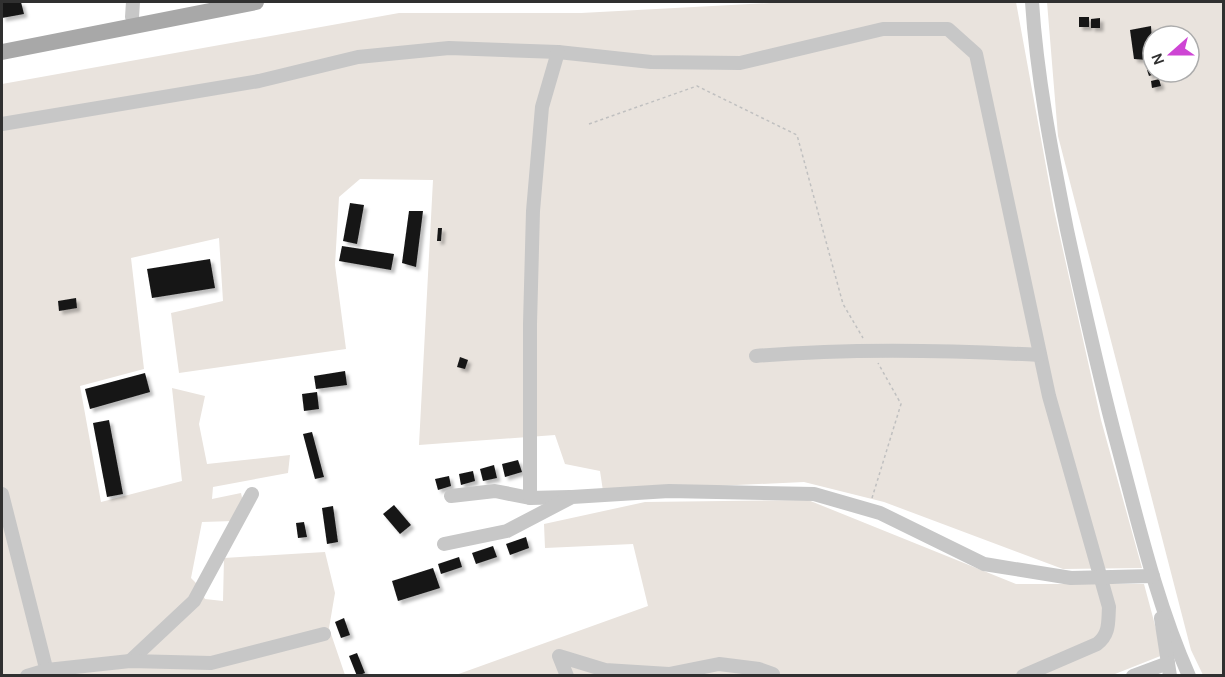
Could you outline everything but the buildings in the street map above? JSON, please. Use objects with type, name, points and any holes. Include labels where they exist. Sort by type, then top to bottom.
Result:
[{"type":"main road","points":[[2,41],[132,9],[205,2]]},
{"type":"main road","points":[[2,52],[256,2]]},
{"type":"street","points":[[1032,2],[1042,100],[1064,214],[1105,398],[1153,576],[1189,675]]},
{"type":"street","points":[[2,124],[259,81],[358,57],[449,48],[558,52],[651,62],[740,63],[883,30],[948,29],[976,54],[1048,396],[1109,607],[1107,632],[1097,644],[1023,675]]},
{"type":"street","points":[[530,498],[530,324],[534,211],[542,107],[558,52]]},
{"type":"street","points":[[756,356],[870,350],[1040,355]]},
{"type":"street","points":[[451,496],[495,491],[530,498],[669,491],[814,494],[880,513],[984,564],[1071,578],[1153,576]]},
{"type":"street","points":[[2,494],[47,673]]},
{"type":"street","points":[[130,661],[194,601],[252,494]]},
{"type":"street","points":[[444,544],[507,531],[572,497]]},
{"type":"street","points":[[1133,675],[1169,669],[1161,626],[1160,598]]},
{"type":"street","points":[[27,675],[130,661],[211,663],[324,634]]},
{"type":"street","points":[[567,675],[559,656],[613,671],[669,674],[719,664],[759,669],[773,674]]},
{"type":"path","points":[[589,124],[697,86],[797,135],[843,304],[902,404],[869,509]]},
{"type":"shaded area","points":[[788,2],[1016,2],[1054,210],[1101,420],[1142,568],[1063,569],[884,502],[804,482],[603,491],[600,471],[565,464],[555,435],[419,445],[433,180],[360,179],[339,197],[335,265],[346,349],[179,373],[171,313],[223,301],[219,238],[131,258],[144,369],[80,386],[101,502],[182,481],[172,388],[205,396],[199,424],[207,464],[290,455],[288,473],[213,487],[212,499],[241,493],[243,502],[234,521],[202,522],[191,578],[205,599],[223,601],[224,558],[325,552],[335,593],[329,628],[345,675],[2,676],[2,84],[399,13],[581,13]]},
{"type":"shaded area","points":[[1047,2],[1223,2],[1223,675],[1203,675],[1191,650],[1058,136]]},
{"type":"shaded area","points":[[808,500],[1016,584],[1144,584],[1163,655],[1110,676],[453,676],[648,606],[633,544],[545,548],[544,524],[645,502]]}]
